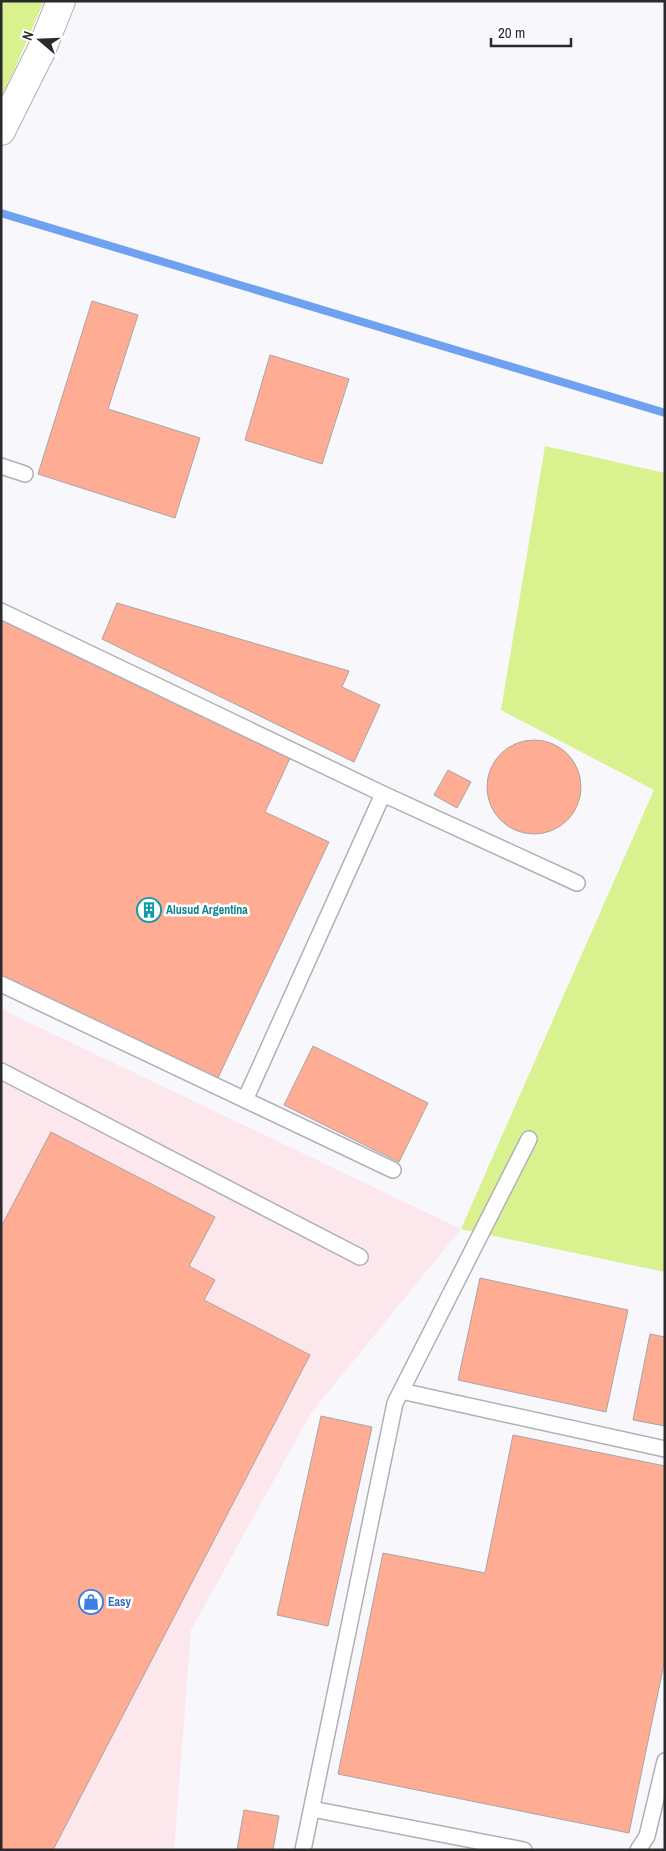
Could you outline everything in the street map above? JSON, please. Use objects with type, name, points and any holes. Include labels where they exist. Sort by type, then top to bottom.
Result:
[{"type":"street","points":[[1,131],[41,51],[61,1]]},
{"type":"lane","points":[[1,466],[25,474]]},
{"type":"lane","points":[[1,611],[383,794],[577,883]]},
{"type":"lane","points":[[245,1100],[383,794]]},
{"type":"lane","points":[[1,984],[393,1170]]},
{"type":"lane","points":[[1,1071],[360,1257]]},
{"type":"lane","points":[[304,1850],[395,1403],[529,1139]]},
{"type":"lane","points":[[401,1392],[665,1450]]},
{"type":"lane","points":[[638,1850],[647,1836],[665,1761]]},
{"type":"lane","points":[[312,1809],[524,1850]]},
{"type":"shaded area","points":[[1,1009],[461,1229],[311,1413],[191,1630],[174,1850],[1,1850]]},
{"type":"green space","points":[[1,1],[44,1],[1,100]]},
{"type":"green space","points":[[545,446],[665,473],[665,1272],[461,1229],[654,790],[501,710]]},
{"type":"building","points":[[92,301],[138,315],[108,409],[200,438],[175,518],[38,474]]},
{"type":"building","points":[[270,355],[349,379],[322,464],[245,440]]},
{"type":"building","points":[[117,603],[349,671],[342,687],[380,705],[354,762],[102,639]]},
{"type":"building","name":"Alusud Argentina","points":[[1,617],[292,754],[265,812],[329,842],[217,1080],[1,979]]},
{"type":"building","points":[[534,740],[552,744],[567,754],[577,769],[581,787],[577,805],[567,820],[552,830],[534,834],[516,830],[501,820],[491,805],[487,787],[491,769],[501,754],[516,744]]},
{"type":"building","points":[[448,770],[471,782],[457,808],[434,795]]},
{"type":"building","points":[[313,1046],[428,1103],[399,1162],[284,1105]]},
{"type":"building","name":"Easy","points":[[51,1132],[215,1217],[189,1266],[215,1280],[204,1300],[310,1355],[53,1850],[1,1850],[1,1227]]},
{"type":"building","points":[[480,1278],[628,1310],[606,1412],[458,1380]]},
{"type":"building","points":[[650,1334],[665,1337],[665,1426],[633,1420]]},
{"type":"building","points":[[321,1416],[372,1427],[328,1626],[277,1615]]},
{"type":"building","points":[[513,1435],[665,1466],[665,1659],[629,1833],[338,1774],[383,1553],[485,1573]]},
{"type":"building","points":[[244,1810],[279,1816],[273,1850],[237,1850]]},
{"type":"waterway","points":[[1,213],[665,413]]},
{"type":"place","name":"Alusud Argentina","points":[[149,910]]},
{"type":"place","name":"Easy","points":[[91,1602]]}]
